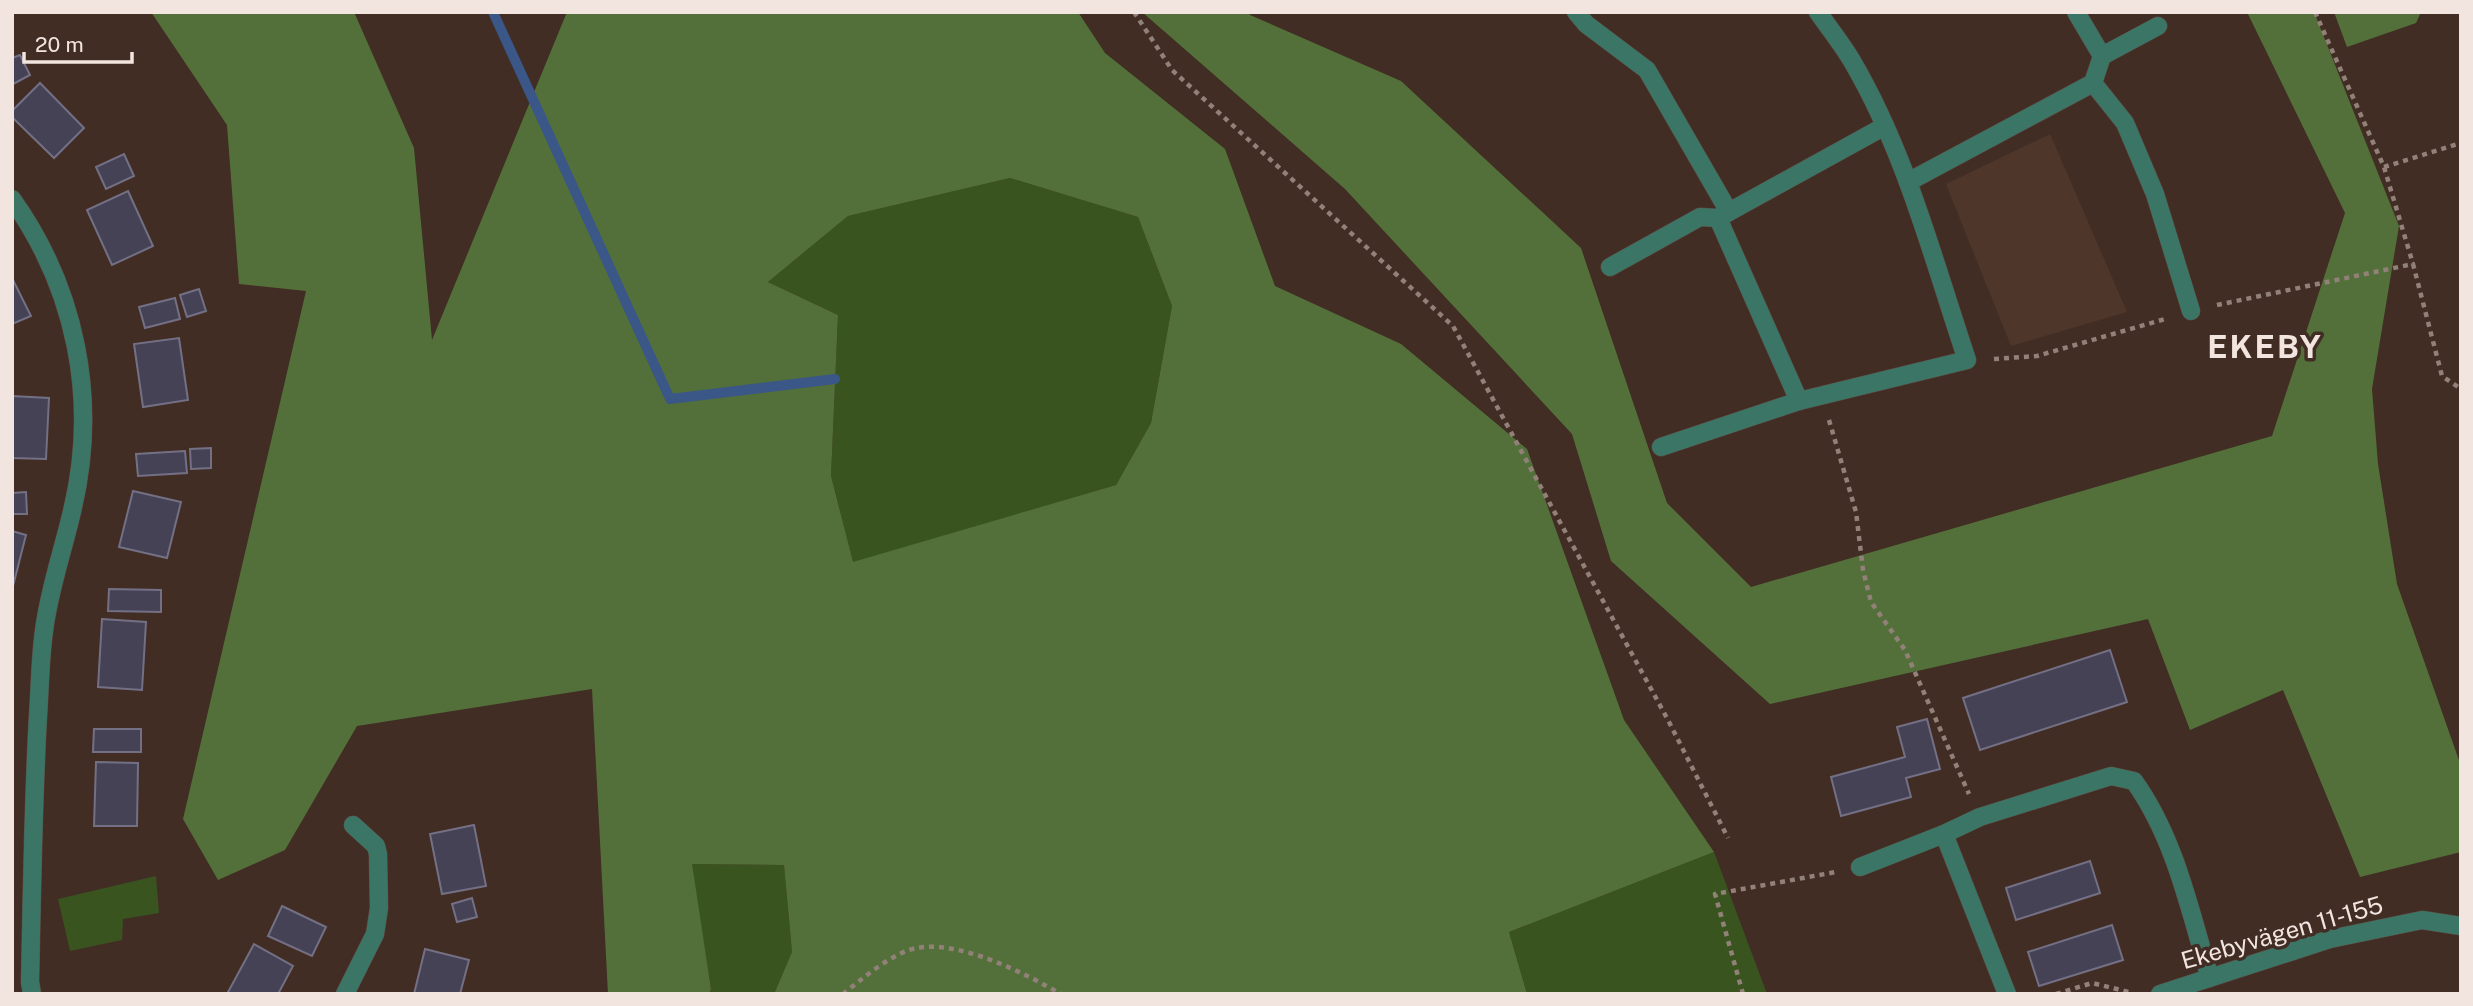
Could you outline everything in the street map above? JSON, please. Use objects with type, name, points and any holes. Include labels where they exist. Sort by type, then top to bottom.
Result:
[{"type":"street","points":[[1576,12],[1586,24],[1647,71],[1723,215],[1799,401]]},
{"type":"street","points":[[1661,447],[1799,401],[1967,360],[1908,182],[1885,126],[1852,60],[1818,12]]},
{"type":"street","points":[[2076,12],[2102,56]]},
{"type":"street","points":[[1908,182],[2094,83],[2102,56],[2158,26]]},
{"type":"street","points":[[2094,83],[2125,123],[2155,194],[2191,311]]},
{"type":"street","points":[[1610,267],[1700,217],[1723,215],[1885,126]]},
{"type":"street","points":[[12,199],[23,214],[56,279],[71,320],[79,352],[83,394],[83,447],[76,493],[44,631],[34,787],[30,982],[32,994]]},
{"type":"street","points":[[1860,867],[1944,835],[1980,817],[2111,776],[2134,781],[2149,802],[2178,870],[2210,978]]},
{"type":"street","points":[[345,994],[375,934],[379,908],[376,846],[353,825]]},
{"type":"street","points":[[1944,835],[2007,994]]},
{"type":"street","name":"Ekebyvägen 11-155","points":[[2160,994],[2330,939],[2422,920],[2461,926]]},
{"type":"path","points":[[1134,12],[1172,70],[1453,326],[1668,720],[1728,838]]},
{"type":"path","points":[[2315,12],[2384,167],[2442,376],[2461,388]]},
{"type":"path","points":[[2384,167],[2461,143]]},
{"type":"path","points":[[1967,360],[2037,356],[2191,311],[2413,264]]},
{"type":"path","points":[[1821,395],[1856,512],[1863,570],[1871,602],[1905,650],[1980,817]]},
{"type":"path","points":[[1743,994],[1715,894],[1860,867]]},
{"type":"path","points":[[843,994],[881,965],[916,948],[960,950],[1029,975],[1061,994]]},
{"type":"path","points":[[2056,994],[2092,983],[2134,994]]},
{"type":"shaded area","points":[[2050,134],[2127,312],[2011,346],[1946,184]]},
{"type":"green space","points":[[151,12],[354,12],[414,148],[432,340],[567,12],[1078,12],[1105,53],[1225,149],[1275,286],[1401,344],[1527,449],[1624,720],[1714,852],[1509,932],[1527,994],[774,994],[792,952],[784,865],[692,864],[711,989],[709,994],[608,994],[592,689],[357,726],[285,850],[218,880],[183,819],[306,291],[239,284],[227,125]],"holes":[[[1010,178],[1138,217],[1172,306],[1151,423],[1116,485],[853,562],[831,476],[838,315],[768,282],[848,216]]]},
{"type":"green space","points":[[1142,12],[1249,12],[1250,15],[1401,81],[1581,248],[1667,503],[1751,587],[2272,436],[2345,213],[2247,12],[2314,12],[2399,226],[2372,389],[2378,464],[2397,584],[2461,766],[2461,852],[2360,877],[2283,690],[2190,730],[2148,619],[1770,704],[1611,561],[1572,434],[1345,189]]},
{"type":"green space","points":[[2334,12],[2421,12],[2416,23],[2347,47]]},
{"type":"green space","points":[[1010,178],[1138,217],[1172,306],[1151,423],[1116,485],[853,563],[831,476],[838,315],[768,282],[848,216]]},
{"type":"green space","points":[[1714,852],[1767,994],[1527,994],[1509,932]]},
{"type":"green space","points":[[691,864],[784,865],[792,952],[774,994],[709,994],[711,989]]},
{"type":"green space","points":[[156,876],[159,913],[123,919],[122,940],[70,951],[58,899]]},
{"type":"building","points":[[20,55],[30,75],[13,84],[12,58]]},
{"type":"building","points":[[40,83],[84,128],[54,158],[12,117],[12,111]]},
{"type":"building","points":[[124,154],[134,176],[106,189],[96,167]]},
{"type":"building","points":[[128,191],[153,246],[112,265],[87,210]]},
{"type":"building","points":[[12,278],[31,316],[12,324]]},
{"type":"building","points":[[199,289],[206,311],[187,317],[180,295]]},
{"type":"building","points":[[175,298],[180,319],[145,328],[139,307]]},
{"type":"building","points":[[179,338],[188,400],[143,407],[134,344]]},
{"type":"building","points":[[12,396],[49,398],[46,459],[12,458]]},
{"type":"building","points":[[211,448],[211,468],[191,469],[190,449]]},
{"type":"building","points":[[185,451],[187,473],[138,476],[136,454]]},
{"type":"building","points":[[133,491],[181,502],[167,558],[119,547]]},
{"type":"building","points":[[26,492],[27,514],[12,514],[12,493]]},
{"type":"building","points":[[12,531],[26,535],[12,590]]},
{"type":"building","points":[[109,589],[161,590],[161,612],[108,611]]},
{"type":"building","points":[[102,619],[146,622],[142,690],[98,687]]},
{"type":"building","points":[[2110,650],[2127,702],[1980,750],[1963,698]]},
{"type":"building","points":[[1927,719],[1940,769],[1906,778],[1911,797],[1841,816],[1831,777],[1905,757],[1897,727]]},
{"type":"building","points":[[94,729],[141,729],[141,752],[93,752]]},
{"type":"building","points":[[96,762],[138,763],[137,826],[94,826]]},
{"type":"building","points":[[474,825],[486,886],[442,894],[430,834]]},
{"type":"building","points":[[2090,861],[2100,893],[2016,920],[2006,888]]},
{"type":"building","points":[[472,898],[477,917],[457,922],[452,904]]},
{"type":"building","points":[[282,906],[326,927],[312,956],[268,936]]},
{"type":"building","points":[[2112,925],[2123,960],[2039,986],[2028,952]]},
{"type":"building","points":[[254,944],[293,966],[278,994],[227,994]]},
{"type":"building","points":[[425,949],[469,960],[460,994],[414,994]]},
{"type":"waterway","points":[[493,12],[670,399],[835,379]]},
{"type":"district","name":"EKEBY","points":[[2265,347]]}]
